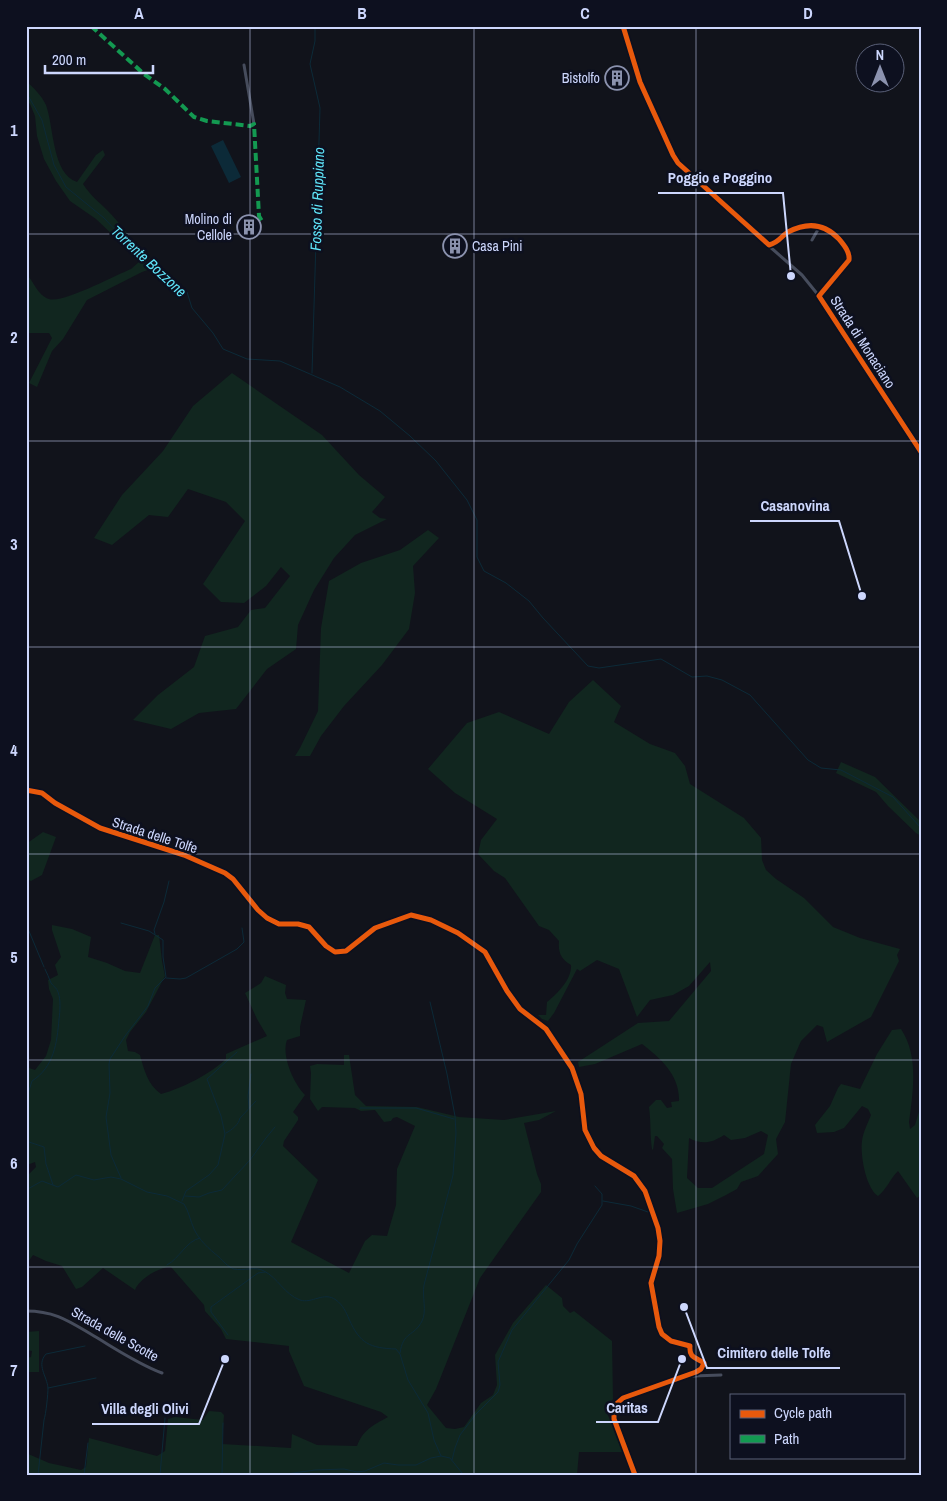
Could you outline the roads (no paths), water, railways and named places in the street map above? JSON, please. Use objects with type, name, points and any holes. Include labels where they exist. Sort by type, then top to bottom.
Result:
[{"type":"street","points":[[623,26],[640,82],[673,156],[678,163],[802,275],[820,296]]},
{"type":"street","points":[[244,65],[254,124]]},
{"type":"street","points":[[769,245],[779,241],[786,233],[797,228],[821,226],[812,240]]},
{"type":"street","name":"Strada di Monaciano","points":[[821,226],[838,238],[850,257],[820,296],[921,452]]},
{"type":"street","name":"Strada delle Tolfe","points":[[26,790],[42,792],[55,803],[100,828],[184,855],[225,872],[258,910],[268,918],[279,924],[306,925],[312,929],[326,946],[336,952],[346,951],[379,926],[411,915],[431,920],[458,933],[485,952],[507,991],[520,1009],[538,1022],[553,1037],[573,1070],[581,1094],[585,1130],[594,1148],[601,1156],[634,1176],[645,1191],[658,1228],[660,1241],[659,1256],[651,1283],[659,1327],[662,1334],[671,1341],[690,1346],[692,1358],[704,1363],[702,1369],[691,1374]]},
{"type":"street","name":"Strada delle Scotte","points":[[26,1310],[49,1313],[69,1320],[143,1365],[162,1373]]},
{"type":"street","points":[[634,1475],[614,1419],[614,1406],[631,1394],[691,1374],[693,1376],[721,1375]]},
{"type":"water","points":[[223,140],[241,177],[229,183],[211,146]]},
{"type":"waterway","name":"Fosso di Ruppiano","points":[[312,373],[320,108],[310,64],[315,41],[315,26]]},
{"type":"waterway","name":"Torrente Bozzone","points":[[26,92],[42,120],[54,165],[66,187],[104,218],[153,270],[173,281],[187,292],[192,308],[213,333],[223,349],[247,359],[280,361],[340,387],[380,411],[410,436],[436,461],[467,500],[477,520],[477,557],[484,571],[506,583],[529,601],[588,666],[599,668],[661,659],[692,677],[707,676],[722,680],[750,695],[808,760],[821,768],[841,770],[893,797],[921,828]]},
{"type":"waterway","points":[[155,934],[154,930],[169,881]]},
{"type":"waterway","points":[[121,923],[149,931],[163,940],[166,977],[155,988],[148,1006],[110,1059],[110,1093],[106,1117],[111,1155],[121,1178]]},
{"type":"waterway","points":[[26,924],[44,967]]},
{"type":"waterway","points":[[166,978],[186,978],[237,949],[244,942],[242,928]]},
{"type":"waterway","points":[[26,1100],[32,1081],[50,1062],[57,1037],[60,998],[45,969]]},
{"type":"waterway","points":[[400,1353],[401,1346],[406,1337],[416,1330],[422,1321],[424,1285],[453,1175],[456,1133],[455,1116],[430,1002]]},
{"type":"waterway","points":[[182,1201],[186,1191],[209,1175],[218,1165],[225,1134],[221,1116],[207,1079],[237,1052]]},
{"type":"waterway","points":[[249,1108],[248,1096],[251,1074]]},
{"type":"waterway","points":[[226,1133],[235,1127],[240,1118],[256,1101]]},
{"type":"waterway","points":[[360,1108],[416,1108],[454,1119]]},
{"type":"waterway","points":[[185,1196],[199,1197],[222,1190],[250,1160],[275,1127]]},
{"type":"waterway","points":[[26,1141],[44,1147],[46,1164],[53,1185]]},
{"type":"waterway","points":[[26,1190],[42,1181],[58,1187],[76,1175],[94,1180],[111,1177],[121,1179],[147,1192],[167,1196],[184,1204],[199,1237],[208,1248],[232,1268],[264,1271],[290,1294],[300,1300],[304,1301],[322,1297],[336,1300],[341,1304],[357,1334],[362,1339],[373,1346],[396,1349],[400,1354],[408,1380],[428,1413],[434,1440],[441,1456],[450,1458],[465,1475]]},
{"type":"waterway","points":[[452,1460],[460,1435],[476,1414],[498,1392],[500,1385],[498,1362],[512,1330],[569,1260],[602,1205],[602,1194],[595,1186]]},
{"type":"waterway","points":[[603,1201],[631,1206],[648,1212]]},
{"type":"waterway","points":[[167,1265],[191,1242],[200,1238]]},
{"type":"waterway","points":[[228,1335],[211,1312],[211,1307],[258,1273],[265,1272]]},
{"type":"waterway","points":[[38,1475],[48,1391],[42,1366],[43,1358],[46,1354],[85,1346]]},
{"type":"waterway","points":[[48,1388],[96,1378]]},
{"type":"waterway","points":[[160,1475],[165,1418]]},
{"type":"waterway","points":[[222,1475],[223,1423]]},
{"type":"waterway","points":[[84,1475],[88,1443]]},
{"type":"waterway","points":[[279,1475],[315,1470],[344,1469],[357,1472],[365,1471],[384,1463],[416,1465],[431,1458],[441,1456]]},
{"type":"waterway","points":[[498,1475],[514,1475]]},
{"type":"place","name":"Bistolfo","points":[[617,78]]},
{"type":"place","name":"Molino di Cellole","points":[[249,227]]},
{"type":"place","name":"Casa Pini","points":[[455,246]]},
{"type":"place","name":"Poggio e Poggino","points":[[791,276]]},
{"type":"place","name":"Casanovina","points":[[862,596]]},
{"type":"place","name":"Cimitero delle Tolfe","points":[[684,1307]]},
{"type":"place","name":"Villa degli Olivi","points":[[225,1359]]},
{"type":"place","name":"Caritas","points":[[682,1359]]}]
